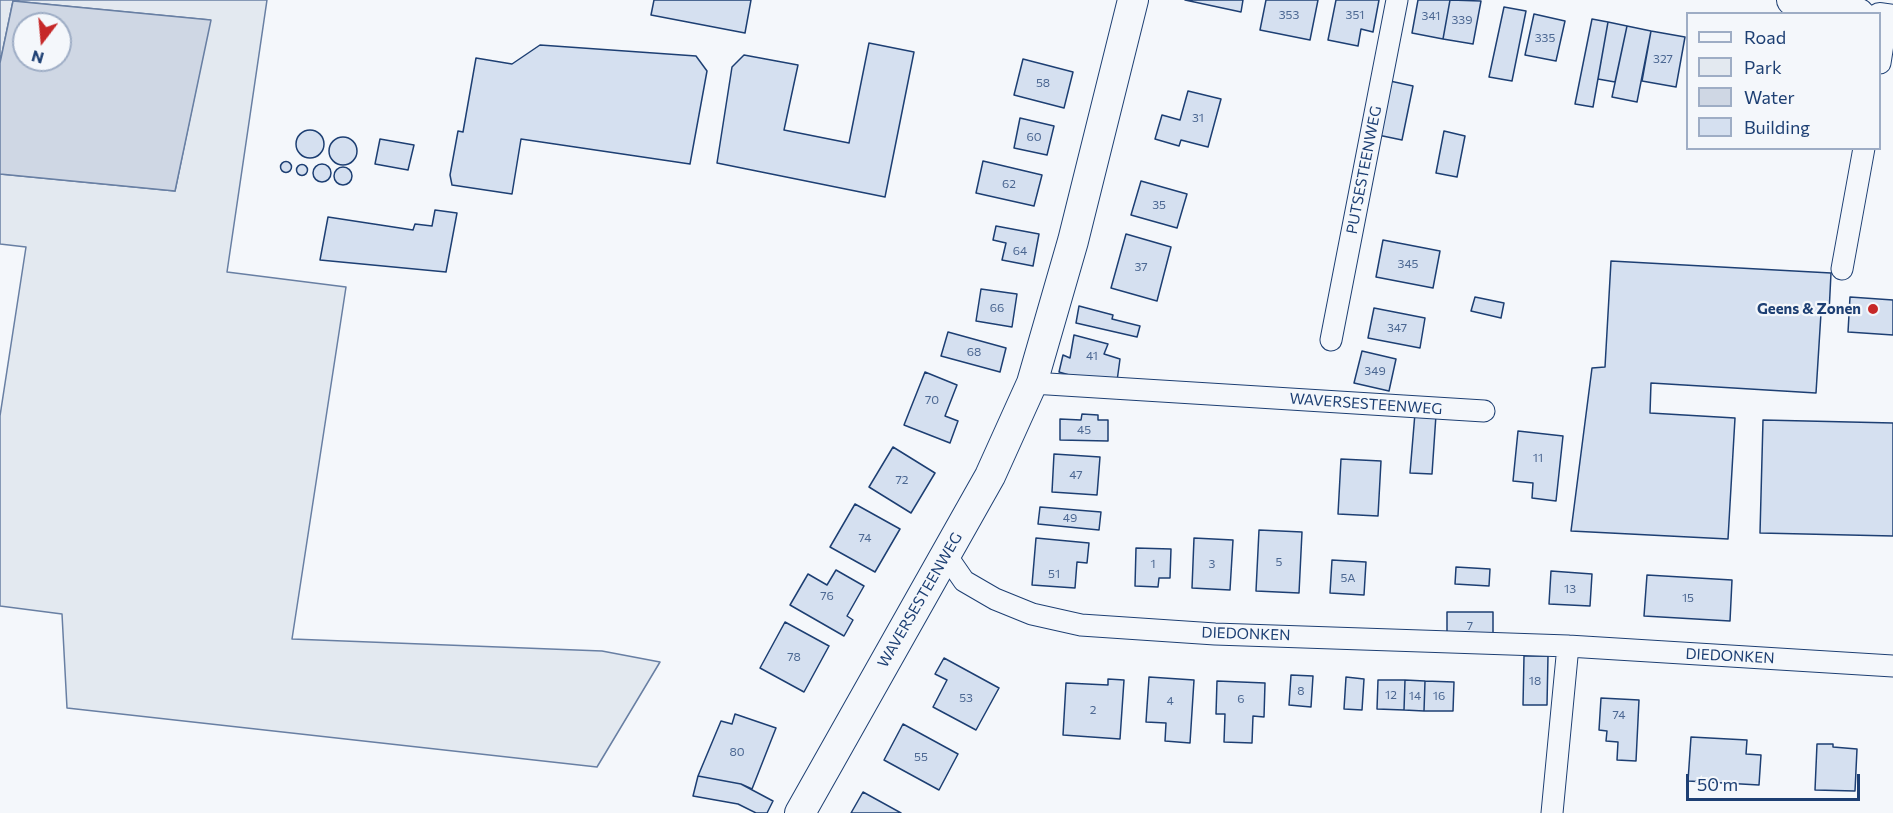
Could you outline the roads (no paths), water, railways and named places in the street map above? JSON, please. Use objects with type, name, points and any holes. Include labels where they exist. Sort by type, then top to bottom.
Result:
[{"type":"street","name":"WAVERSESTEENWEG","points":[[800,813],[990,476],[1032,382],[1073,241],[1133,0]]},
{"type":"street","name":"PUTSESTEENWEG","points":[[1331,340],[1397,0]]},
{"type":"street","points":[[1792,0],[1851,12]]},
{"type":"street","points":[[1842,269],[1864,150]]},
{"type":"street","name":"WAVERSESTEENWEG","points":[[1032,382],[1484,411]]},
{"type":"street","name":"DIEDONKEN","points":[[946,555],[964,581],[995,599],[1032,614],[1082,624],[1215,633],[1568,646],[1893,666]]},
{"type":"street","points":[[1552,813],[1568,646]]},
{"type":"water","points":[[13,1],[211,20],[175,191],[0,174],[0,63]]},
{"type":"place","name":"Geens & Zonen","points":[[1873,309]]}]
